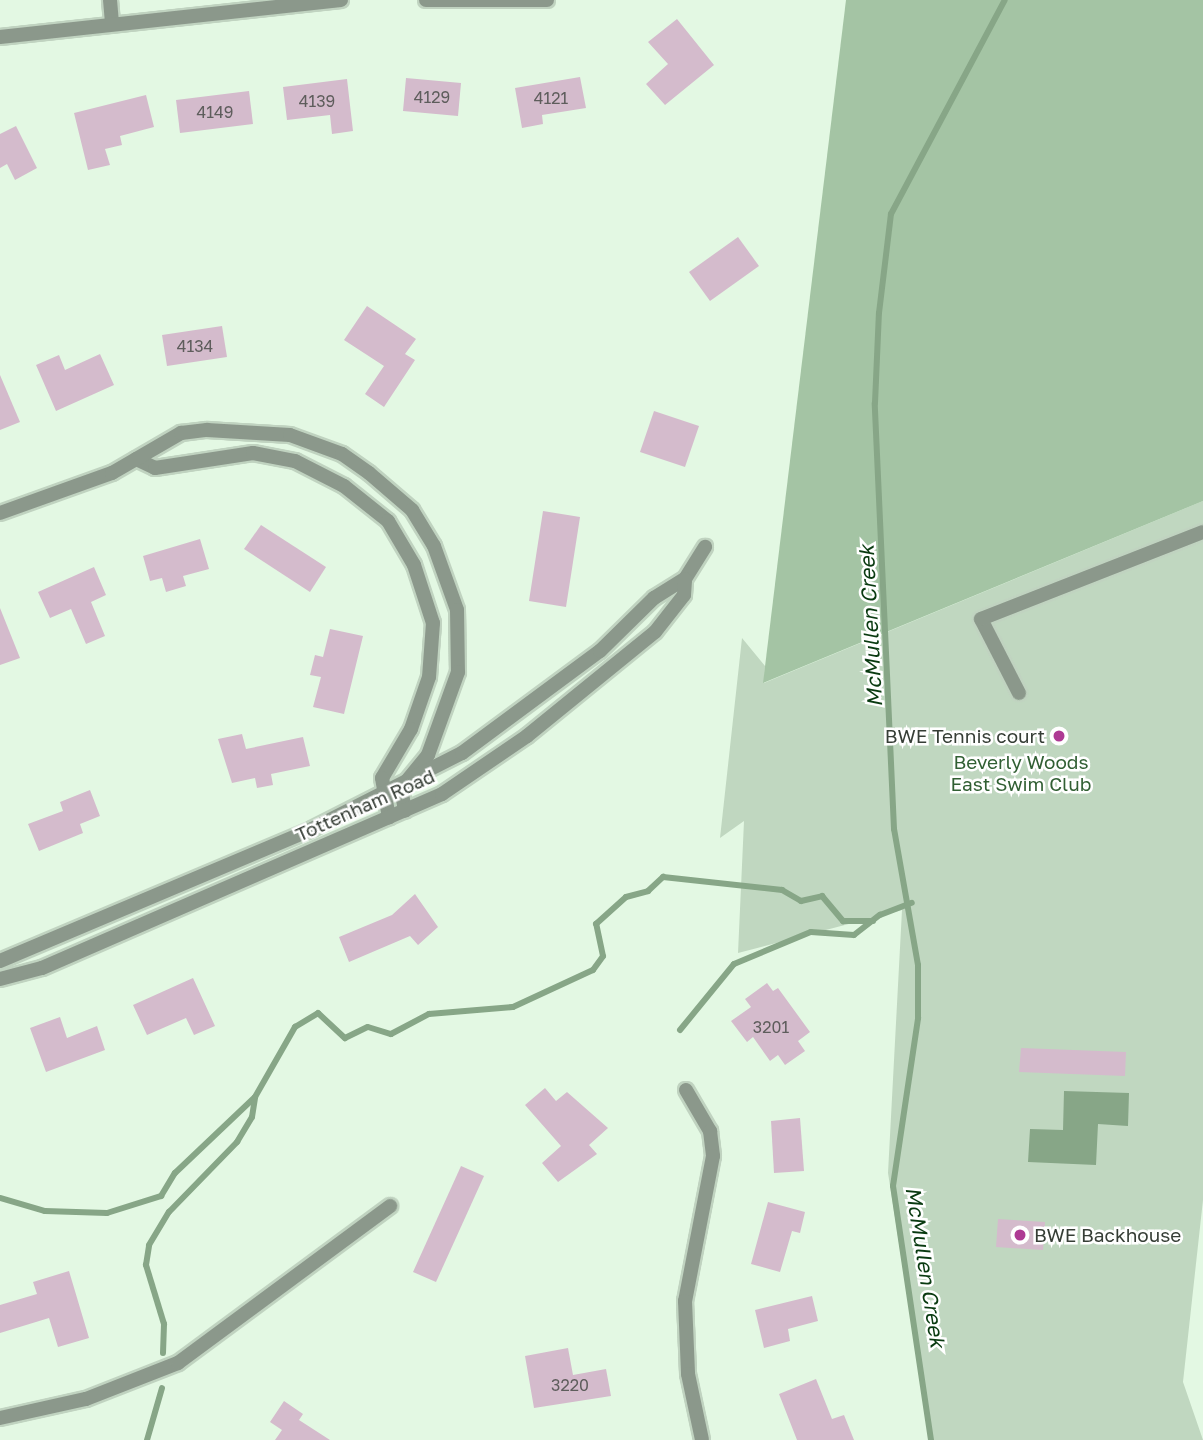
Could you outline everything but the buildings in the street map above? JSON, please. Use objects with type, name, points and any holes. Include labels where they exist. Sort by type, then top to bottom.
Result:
[{"type":"street","points":[[110,0],[113,22]]},
{"type":"street","points":[[0,37],[113,22],[341,0]]},
{"type":"street","points":[[426,0],[547,0]]},
{"type":"street","points":[[0,513],[136,459],[181,433],[290,435],[342,454],[412,510],[435,546],[457,610],[458,672],[428,755],[401,788],[405,811]]},
{"type":"street","points":[[136,459],[155,468],[253,453],[295,461],[344,486],[388,521],[414,565],[433,623],[429,677],[411,729],[382,778],[381,797],[389,817]]},
{"type":"street","points":[[1019,693],[981,619],[1203,532]]},
{"type":"street","name":"Tottenham Road","points":[[0,961],[401,788],[533,703],[685,579],[705,547]]},
{"type":"street","name":"Tottenham Road","points":[[0,979],[42,968],[405,811],[527,736],[655,632],[684,595],[685,579]]},
{"type":"street","points":[[686,1090],[710,1131],[713,1156],[685,1301],[688,1374],[702,1440]]},
{"type":"street","points":[[0,1419],[86,1399],[178,1363],[390,1206]]},
{"type":"green space","name":"Beverly Woods East Swim Club","points":[[1203,501],[1203,1200],[1183,1382],[1203,1440],[930,1440],[888,1173],[902,910],[738,953],[744,821],[720,838],[742,638],[765,666],[764,683]]},
{"type":"shaded area","points":[[846,0],[1203,0],[1203,501],[763,683]]},
{"type":"shaded area","points":[[1064,1091],[1129,1093],[1128,1126],[1098,1124],[1096,1165],[1028,1162],[1030,1129],[1063,1130]]},
{"type":"waterway","name":"McMullen Creek","points":[[931,1440],[893,1186],[918,1018],[918,965],[894,829],[875,403],[879,313],[891,214],[1005,0]]},
{"type":"waterway","points":[[0,1198],[45,1211],[107,1213],[161,1196],[175,1173],[255,1097],[295,1027],[318,1013],[345,1038],[368,1027],[391,1034],[429,1014],[513,1007],[593,970],[603,956],[596,924],[626,897],[648,891],[663,877],[782,890],[801,901],[822,896],[843,921],[873,921]]},
{"type":"waterway","points":[[680,1030],[734,964],[811,932],[854,935],[880,915],[912,903]]},
{"type":"waterway","points":[[163,1353],[164,1324],[146,1265],[149,1245],[169,1212],[237,1142],[252,1117],[255,1097]]},
{"type":"waterway","points":[[147,1440],[162,1388]]},
{"type":"place","name":"BWE Tennis court","points":[[1059,736]]},
{"type":"place","name":"BWE Backhouse","points":[[1020,1235]]}]
